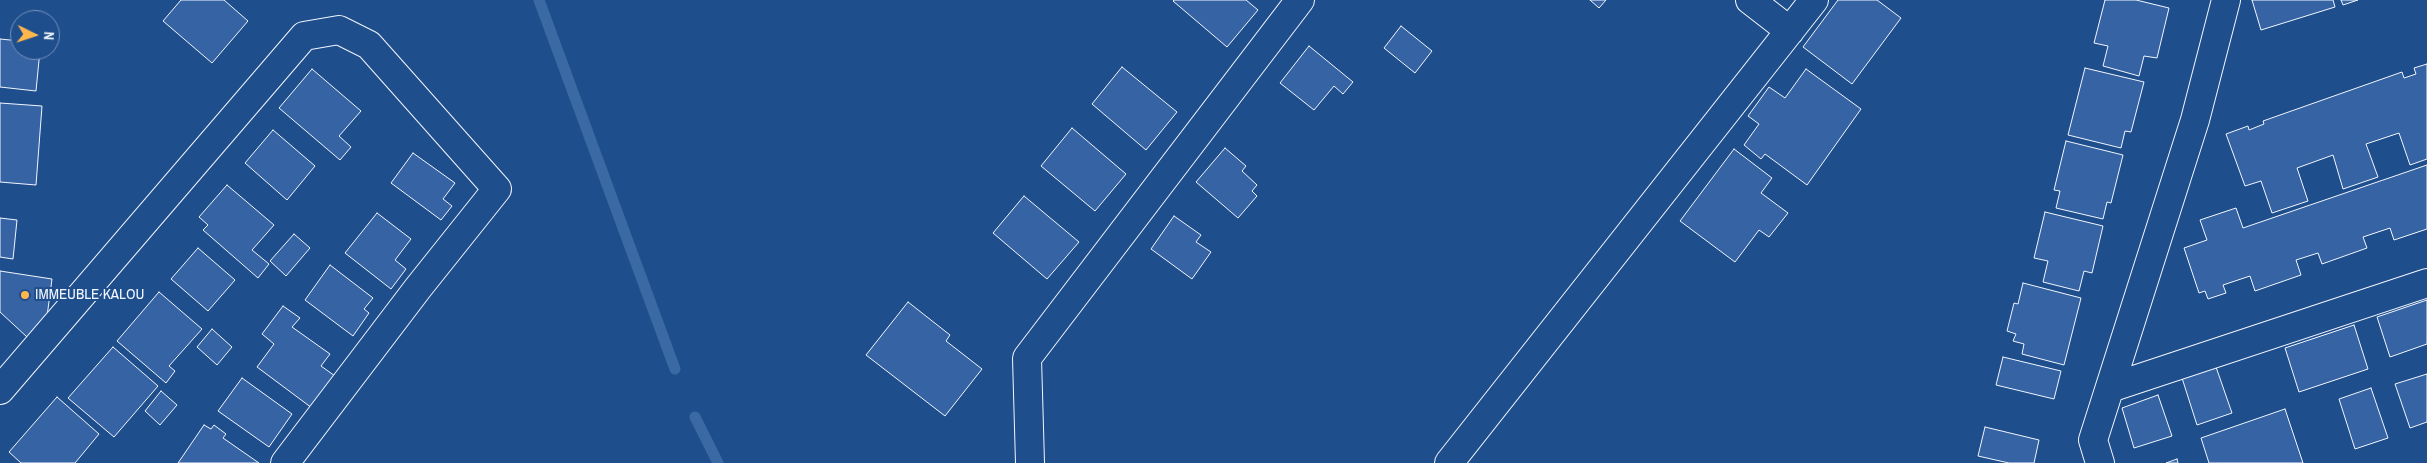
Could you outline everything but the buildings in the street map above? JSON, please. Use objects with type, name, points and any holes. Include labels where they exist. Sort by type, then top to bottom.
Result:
[{"type":"street","points":[[1030,463],[1027,358],[1300,0]]},
{"type":"street","points":[[1750,0],[1790,31]]},
{"type":"street","points":[[1449,463],[1814,0]]},
{"type":"street","points":[[2100,463],[2093,440],[2195,120],[2226,0]]},
{"type":"street","points":[[1,384],[304,36],[339,30],[370,45],[497,189],[418,288],[286,463]]},
{"type":"street","points":[[2110,388],[2427,283]]},
{"type":"waterway","points":[[539,0],[675,369]]},
{"type":"waterway","points":[[695,417],[718,463]]},
{"type":"place","name":"IMMEUBLE KALOU","points":[[25,295]]}]
